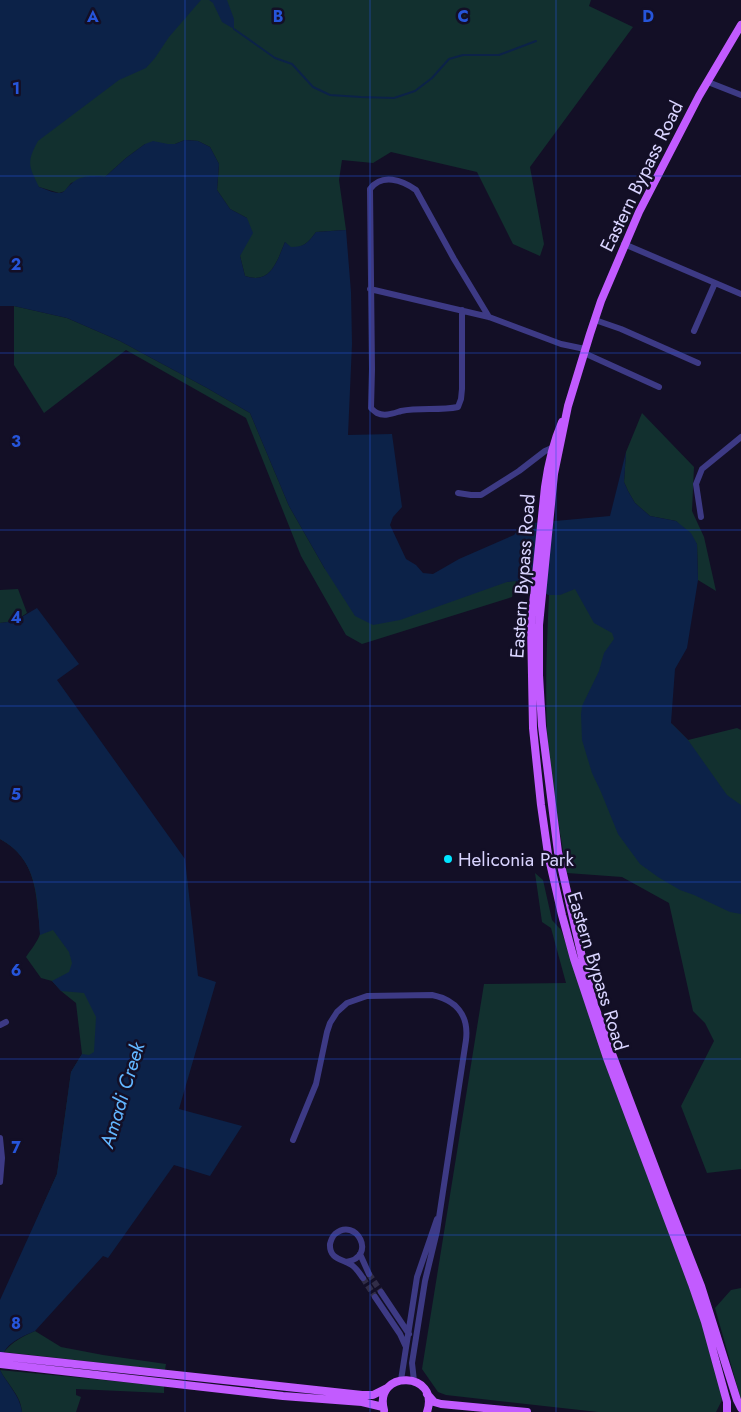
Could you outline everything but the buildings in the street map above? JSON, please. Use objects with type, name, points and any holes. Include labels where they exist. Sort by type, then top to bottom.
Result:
[{"type":"main road","name":"Eastern Bypass Road","points":[[548,488],[568,406],[585,351],[624,244],[668,155],[741,25]]},
{"type":"main road","name":"Eastern Bypass Road","points":[[568,406],[548,467],[548,488],[535,624],[533,728],[548,854],[574,959],[611,1067],[705,1322],[728,1402],[728,1412]]},
{"type":"main road","name":"Eastern Bypass Road","points":[[535,624],[542,726],[558,852],[584,966],[594,1004],[611,1051],[702,1286],[741,1408]]},
{"type":"main road","points":[[0,1356],[9,1361],[283,1396],[362,1402],[384,1410]]},
{"type":"main road","points":[[0,1364],[9,1361],[362,1395],[373,1395],[401,1380],[414,1381],[422,1387],[434,1402],[441,1404],[527,1412]]},
{"type":"main road","points":[[384,1410],[382,1399],[387,1388]]},
{"type":"main road","points":[[427,1394],[429,1404],[427,1412]]},
{"type":"street","points":[[708,82],[741,95]]},
{"type":"street","points":[[462,310],[462,389],[458,407],[449,409],[403,410],[389,414],[378,413],[371,408],[370,188],[374,182],[397,180],[416,190],[489,317]]},
{"type":"street","points":[[624,244],[741,294]]},
{"type":"street","points":[[694,331],[715,283]]},
{"type":"street","points":[[370,289],[489,317],[585,351],[659,387]]},
{"type":"street","points":[[595,320],[698,362]]},
{"type":"street","points":[[701,516],[696,484],[702,470],[737,438],[741,437]]},
{"type":"street","points":[[458,493],[481,495],[519,472],[554,446]]},
{"type":"street","points":[[293,1140],[317,1078],[330,1023],[342,1007],[352,1000],[367,996],[432,995],[448,1000],[456,1006],[461,1013],[467,1030],[439,1222],[426,1280],[412,1364],[414,1381]]},
{"type":"street","points":[[0,1138],[2,1158],[0,1182]]},
{"type":"street","points":[[401,1380],[417,1277],[440,1211]]},
{"type":"street","points":[[347,1230],[357,1234],[362,1243],[360,1254],[366,1276],[346,1262],[336,1259],[331,1250],[331,1240],[337,1232],[347,1230]]},
{"type":"street","points":[[346,1262],[352,1261],[360,1254]]},
{"type":"street","points":[[406,1348],[378,1295],[408,1333],[415,1346]]},
{"type":"green space","points":[[156,0],[591,0],[589,6],[633,27],[530,167],[544,244],[540,256],[513,244],[477,172],[391,152],[373,163],[342,160],[339,180],[346,230],[316,232],[311,239],[299,247],[291,248],[285,242],[272,270],[261,277],[254,278],[245,276],[240,256],[247,218],[230,209],[217,190],[219,164],[210,147],[198,141],[185,140],[175,144],[145,144],[105,177],[94,176],[71,183],[65,191],[59,193],[39,187],[27,175],[25,146]]},
{"type":"green space","points":[[14,306],[67,318],[120,341],[250,413],[289,506],[325,569],[507,582],[557,573],[588,579],[741,891],[741,1169],[707,1173],[681,1106],[714,1041],[705,1023],[693,1011],[669,903],[622,877],[567,873],[548,747],[546,679],[549,595],[516,581],[512,597],[362,644],[346,635],[301,556],[246,418],[126,350],[44,413],[14,365]]},
{"type":"green space","points":[[642,413],[694,467],[692,511],[704,537],[716,591],[698,580],[697,544],[676,521],[650,516],[635,503],[624,482],[626,452]]},
{"type":"green space","points":[[18,589],[27,613],[15,621],[0,623],[0,590]]},
{"type":"green space","points":[[671,723],[688,740],[737,728],[741,730],[741,819]]},
{"type":"green space","points":[[0,830],[12,836],[99,979],[102,1079],[33,1228],[57,1174],[71,1072],[82,1054],[76,1003],[52,981],[41,978],[26,957],[40,934],[33,880],[25,861],[0,839]]},
{"type":"green space","points":[[535,873],[543,880],[552,920],[561,930],[637,1143],[680,1250],[719,1376],[722,1400],[716,1412],[598,1412],[446,1395],[438,1392],[422,1369],[484,984],[566,983],[551,928],[542,922]]},
{"type":"green space","points":[[741,1288],[741,1400],[715,1308],[731,1290]]},
{"type":"green space","points":[[35,1331],[61,1347],[166,1364],[165,1370],[4,1352],[18,1340]]},
{"type":"green space","points":[[0,1370],[164,1386],[164,1393],[76,1389],[76,1395],[81,1397],[76,1412],[22,1412],[19,1400]]},
{"type":"water","points":[[0,0],[201,0],[169,37],[146,68],[119,80],[38,141],[30,160],[31,169],[39,187],[61,193],[74,181],[82,178],[91,176],[105,177],[145,144],[153,141],[175,144],[185,140],[198,141],[210,147],[219,164],[217,190],[230,209],[247,218],[253,233],[240,256],[245,276],[254,278],[261,277],[272,270],[285,242],[291,247],[299,246],[308,242],[316,232],[346,230],[351,292],[352,344],[348,435],[392,434],[402,507],[393,517],[390,525],[406,559],[416,565],[423,573],[433,574],[459,559],[514,535],[522,524],[610,516],[626,452],[624,482],[635,503],[650,516],[676,521],[691,533],[697,544],[698,580],[687,648],[675,669],[671,723],[688,740],[727,795],[741,805],[741,914],[730,912],[680,890],[658,877],[640,864],[618,834],[592,773],[582,740],[581,714],[582,706],[599,671],[604,653],[614,639],[612,633],[594,623],[575,589],[560,595],[549,595],[516,581],[507,582],[400,620],[373,625],[355,616],[325,569],[289,506],[250,413],[120,341],[67,318],[14,306],[0,306]]},
{"type":"water","points":[[209,0],[227,0],[234,19],[234,29],[222,22],[213,3]]},
{"type":"water","name":"Amadi Creek","points":[[37,608],[79,664],[57,680],[185,859],[198,976],[216,982],[179,1109],[242,1126],[210,1176],[174,1165],[108,1258],[103,1256],[35,1331],[13,1342],[6,1348],[0,1369],[0,1300],[57,1174],[71,1072],[82,1054],[89,1055],[94,1052],[96,1017],[84,993],[61,991],[52,981],[69,972],[72,963],[69,952],[53,930],[40,935],[36,893],[29,868],[13,848],[0,839],[0,623],[15,621]]},
{"type":"water","points":[[0,1370],[16,1395],[22,1412],[0,1412]]},
{"type":"waterway","points":[[234,29],[275,58],[292,64],[313,87],[330,95],[361,97],[394,98],[415,91],[432,78],[449,59],[463,55],[499,55],[536,41]]},
{"type":"tunnel","points":[[369,1274],[381,1292]]},
{"type":"tunnel","points":[[363,1278],[375,1297]]},
{"type":"place","name":"Heliconia Park","points":[[448,859]]}]
